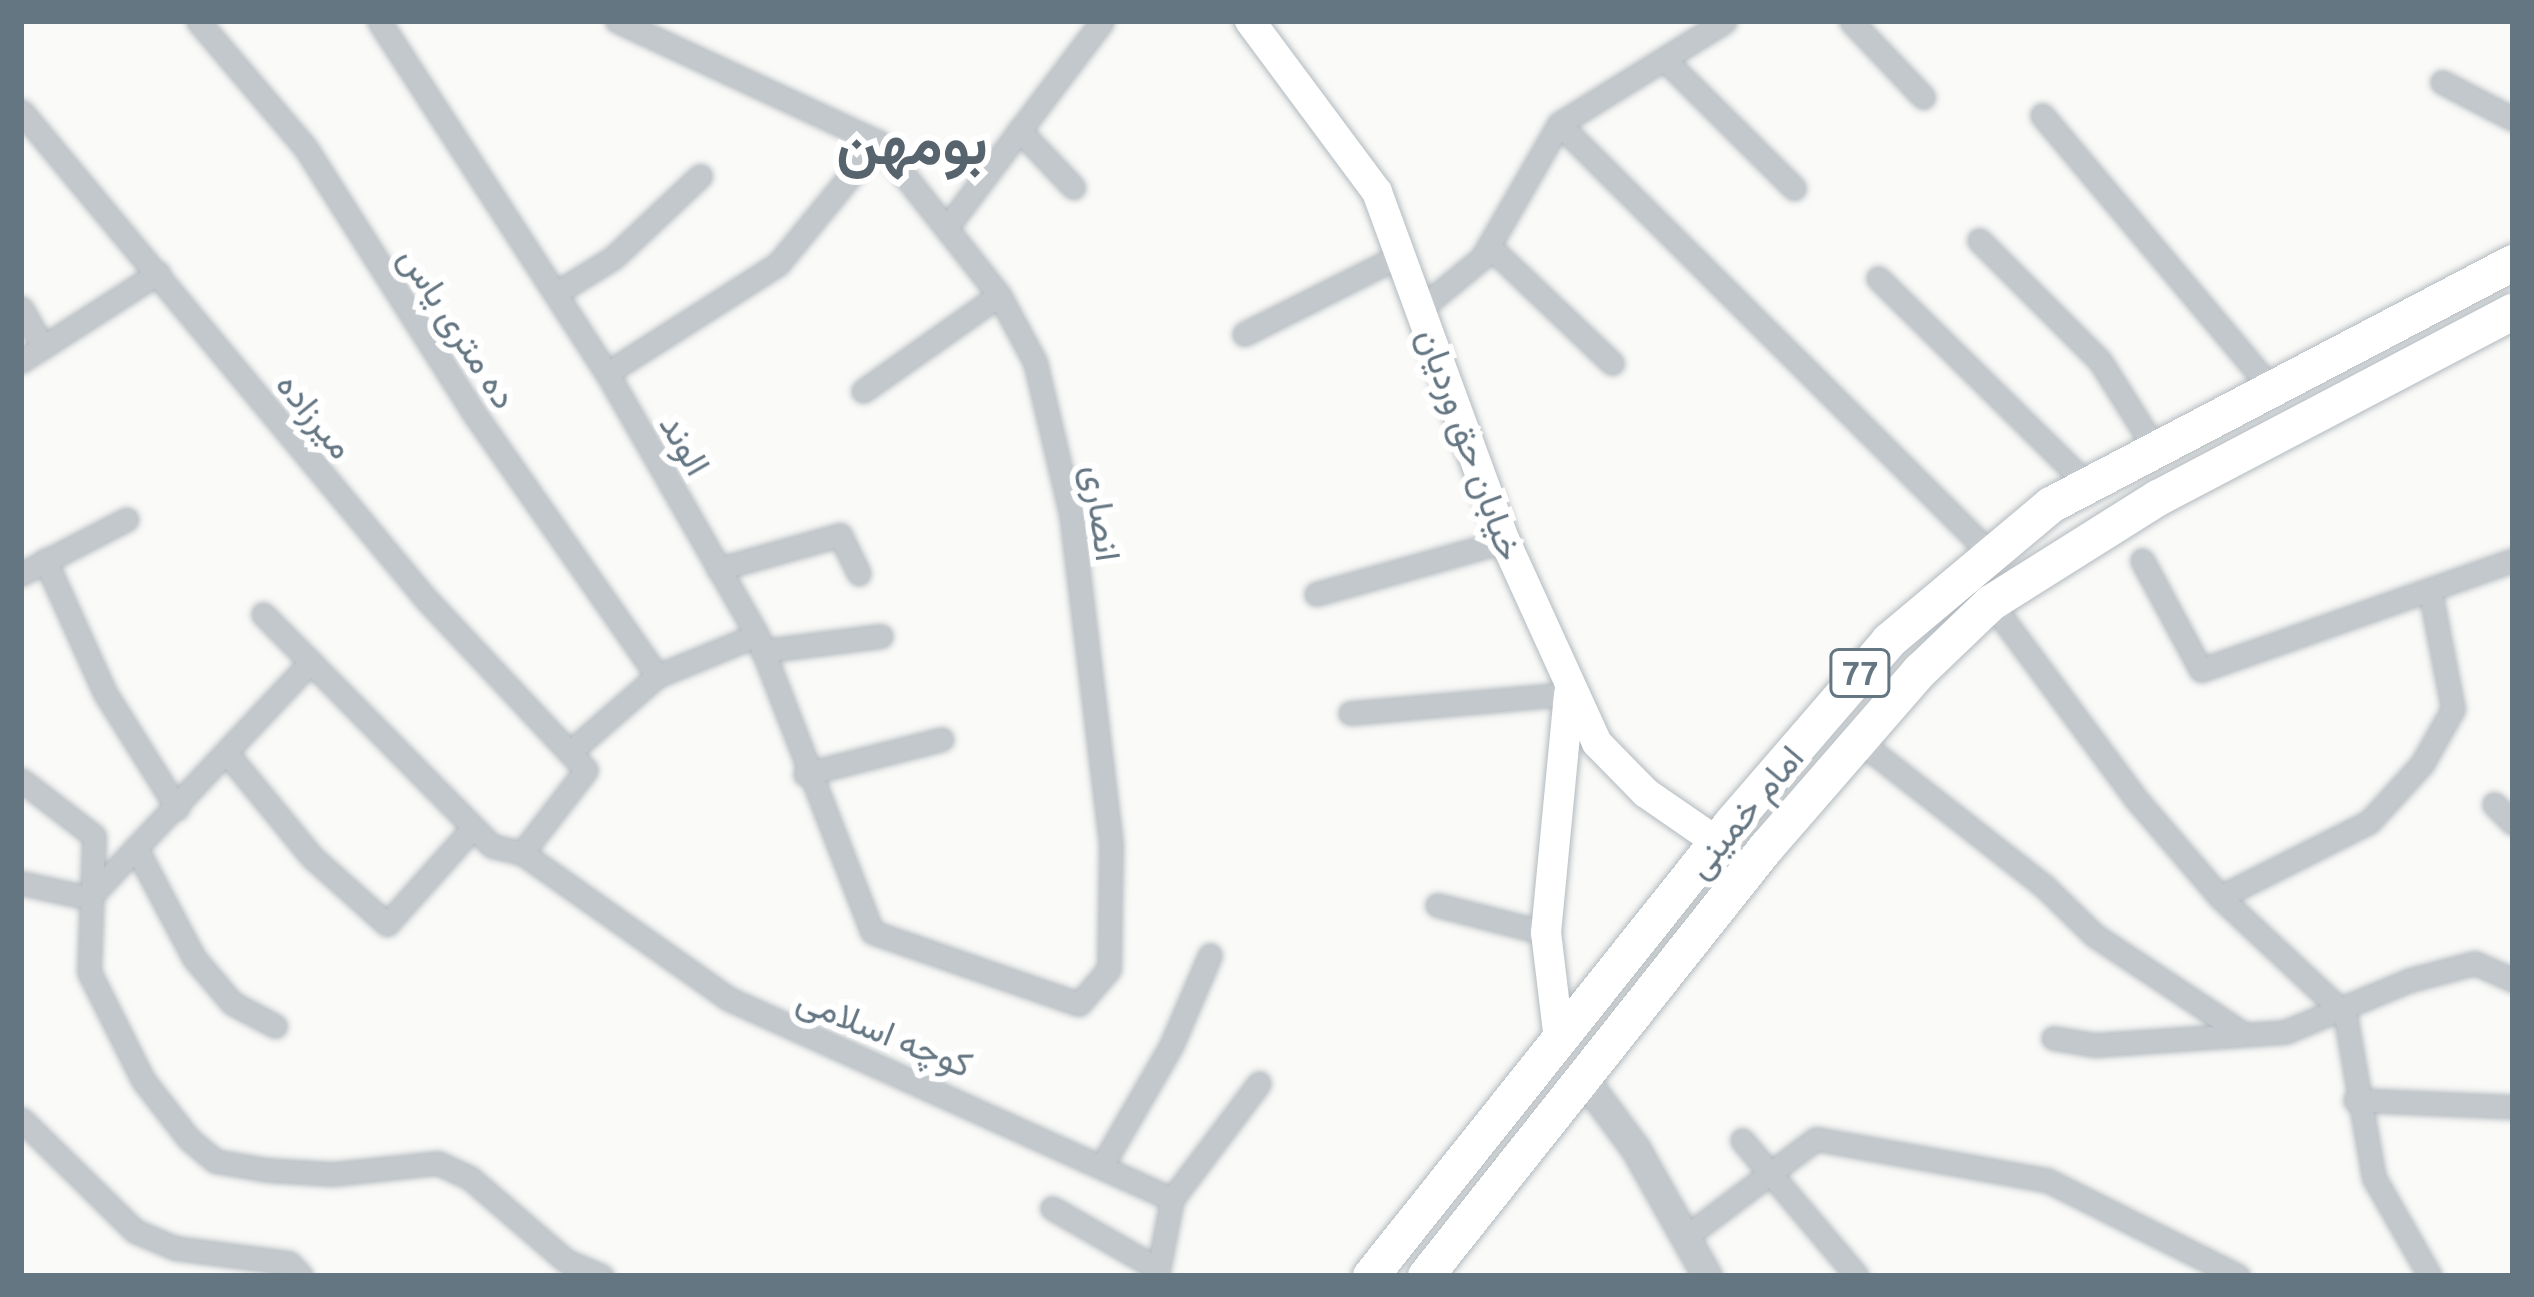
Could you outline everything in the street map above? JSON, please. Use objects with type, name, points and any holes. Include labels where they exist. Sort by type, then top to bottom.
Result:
[{"type":"highway","name":"امام خمینی","points":[[1371,1276],[1717,842],[1889,640],[1989,552],[2088,485],[2513,263]]},
{"type":"highway","name":"امام خمینی","points":[[1426,1276],[1859,741],[1991,603],[2158,498],[2513,312]]},
{"type":"main road","name":"خیابان حق وردیان","points":[[1250,21],[1339,134],[1377,192],[1504,541],[1570,694],[1597,743],[1646,793],[1717,842]]},
{"type":"main road","points":[[1559,1040],[1546,933],[1570,694]]},
{"type":"street","name":"ده متری یاس","points":[[198,21],[305,146],[471,409],[657,676]]},
{"type":"street","name":"الوند","points":[[379,21],[608,373],[759,643],[805,775],[872,932]]},
{"type":"street","name":"انصاری","points":[[617,21],[878,142],[999,295],[1035,362],[1071,514],[1111,844],[1109,969],[1079,1004],[872,932]]},
{"type":"street","points":[[947,226],[1102,21]]},
{"type":"street","points":[[1421,308],[1489,246],[1559,124],[1725,21]]},
{"type":"street","points":[[1851,21],[1923,97]]},
{"type":"street","points":[[1665,60],[1794,188]]},
{"type":"street","points":[[2442,82],[2513,119]]},
{"type":"street","name":"میرزاده","points":[[21,111],[395,562],[570,752]]},
{"type":"street","points":[[2042,115],[2273,390]]},
{"type":"street","points":[[1559,124],[1989,552]]},
{"type":"street","points":[[1019,130],[1073,187]]},
{"type":"street","points":[[608,373],[778,264],[878,142]]},
{"type":"street","points":[[556,293],[613,258],[700,176]]},
{"type":"street","points":[[1979,239],[2101,361],[2156,450]]},
{"type":"street","points":[[1489,246],[1612,363]]},
{"type":"street","points":[[1244,334],[1403,254]]},
{"type":"street","points":[[21,362],[158,273]]},
{"type":"street","points":[[1878,278],[2088,485]]},
{"type":"street","points":[[863,391],[999,295]]},
{"type":"street","points":[[21,308],[43,347]]},
{"type":"street","points":[[21,574],[127,519]]},
{"type":"street","points":[[718,569],[840,535],[859,574]]},
{"type":"street","points":[[1316,594],[1504,541]]},
{"type":"street","points":[[45,560],[105,693],[177,808]]},
{"type":"street","points":[[2142,560],[2201,670],[2513,560]]},
{"type":"street","points":[[2220,897],[2369,822],[2422,764],[2453,709],[2430,590]]},
{"type":"street","points":[[1991,603],[2136,799],[2220,897],[2344,1014],[2355,1100],[2374,1178],[2420,1271]]},
{"type":"street","points":[[229,756],[312,857],[387,924],[472,829],[263,614]]},
{"type":"street","points":[[522,853],[586,770],[570,752],[657,676],[759,643],[880,636]]},
{"type":"street","points":[[89,898],[229,756],[311,662]]},
{"type":"street","points":[[1350,713],[1570,694]]},
{"type":"street","points":[[805,775],[942,739]]},
{"type":"street","points":[[1859,741],[2044,886],[2094,935],[2242,1033]]},
{"type":"street","points":[[21,780],[94,836],[89,972],[98,999],[143,1080],[215,1161],[333,1174],[438,1163],[470,1178],[566,1261],[602,1276]]},
{"type":"street","points":[[2494,805],[2513,823]]},
{"type":"street","name":"کوچه اسلامی","points":[[472,829],[492,846],[522,853],[729,999],[1104,1162],[1172,1199]]},
{"type":"street","points":[[136,850],[194,958],[232,1003],[275,1026]]},
{"type":"street","points":[[21,884],[89,898]]},
{"type":"street","points":[[1437,905],[1546,933]]},
{"type":"street","points":[[1104,1162],[1171,1046],[1210,955]]},
{"type":"street","points":[[2053,1038],[2095,1046],[2285,1032],[2344,1014],[2410,980],[2475,963],[2513,980]]},
{"type":"street","points":[[1583,1078],[1635,1148],[1707,1276]]},
{"type":"street","points":[[1052,1208],[1157,1272],[1172,1199],[1258,1083]]},
{"type":"street","points":[[2355,1100],[2513,1107]]},
{"type":"street","points":[[21,1119],[134,1231],[175,1249],[289,1263],[301,1276]]},
{"type":"street","points":[[1684,1238],[1816,1139],[2047,1180],[2238,1276]]},
{"type":"street","points":[[1742,1140],[1767,1176],[1857,1276]]},
{"type":"district","name":"بومهن","points":[[912,141]]}]
